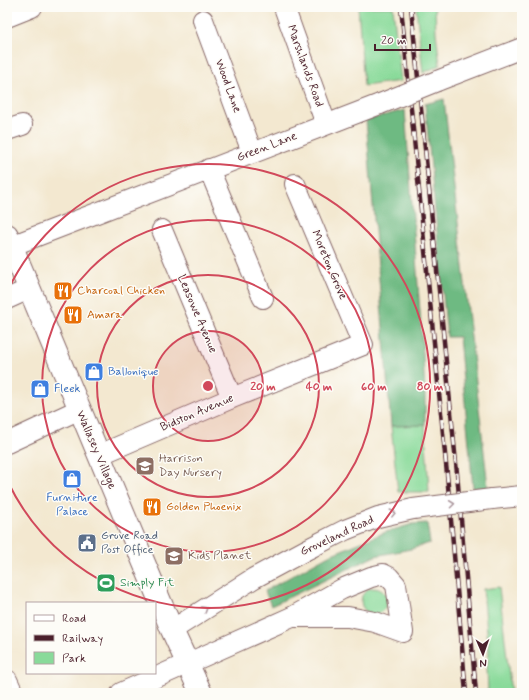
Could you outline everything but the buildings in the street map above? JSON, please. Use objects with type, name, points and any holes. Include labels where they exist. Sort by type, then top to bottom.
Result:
[{"type":"main road","name":"Wallasey Village","points":[[11,252],[29,289],[172,630],[201,693]]},
{"type":"street","points":[[7,17],[32,7]]},
{"type":"street","name":"Marshlands Road","points":[[284,7],[326,124]]},
{"type":"street","name":"Wood Lane","points":[[203,20],[252,152]]},
{"type":"street","name":"Green Lane","points":[[11,252],[209,169],[522,48]]},
{"type":"street","points":[[209,169],[263,298]]},
{"type":"street","name":"Moreton Grove","points":[[295,184],[363,345]]},
{"type":"street","name":"Leasowe Avenue","points":[[162,230],[232,398]]},
{"type":"street","points":[[7,299],[29,289]]},
{"type":"street","name":"Bidston Avenue","points":[[99,455],[232,398],[363,345]]},
{"type":"street","points":[[7,443],[80,409]]},
{"type":"street","name":"Groveland Road","points":[[172,630],[254,578],[345,530],[378,517],[413,508],[522,496]]},
{"type":"street","points":[[121,693],[292,617],[342,588],[383,574],[389,577],[396,585],[403,632],[375,622],[348,617],[292,617]]},
{"type":"street","points":[[7,680],[13,693]]},
{"type":"green space","points":[[358,7],[393,7],[401,81],[364,86]]},
{"type":"green space","points":[[416,7],[435,7],[436,33],[440,65],[423,73]]},
{"type":"green space","points":[[444,99],[488,487],[473,488],[459,337],[447,337],[425,104]]},
{"type":"green space","points":[[405,110],[422,339],[425,425],[391,426],[366,120]]},
{"type":"green space","points":[[425,425],[429,492],[398,492],[391,426]]},
{"type":"green space","points":[[427,523],[430,543],[411,549],[375,556],[271,606],[265,591],[327,556],[386,532],[413,524]]},
{"type":"green space","points":[[499,587],[511,693],[481,693],[488,690],[487,669],[489,652],[483,589]]},
{"type":"green space","points":[[374,588],[383,592],[387,601],[383,610],[374,614],[365,610],[361,601],[365,592]]},
{"type":"railway","points":[[401,7],[447,474],[466,693]]},
{"type":"railway","points":[[411,7],[457,473],[476,693]]},
{"type":"place","name":"Charcoal Chicken","points":[[63,291]]},
{"type":"place","name":"Amara","points":[[73,315]]},
{"type":"place","name":"Ballonique","points":[[94,372]]},
{"type":"place","name":"Fleek","points":[[40,389]]},
{"type":"place","name":"Harrison Day Nursery","points":[[145,466]]},
{"type":"place","name":"Furniture Palace","points":[[72,479]]},
{"type":"place","name":"Golden Phoenix","points":[[152,507]]},
{"type":"place","name":"Grove Road Post Office","points":[[87,543]]},
{"type":"place","name":"Kids Planet","points":[[174,556]]},
{"type":"place","name":"Simply Fit","points":[[106,583]]}]
